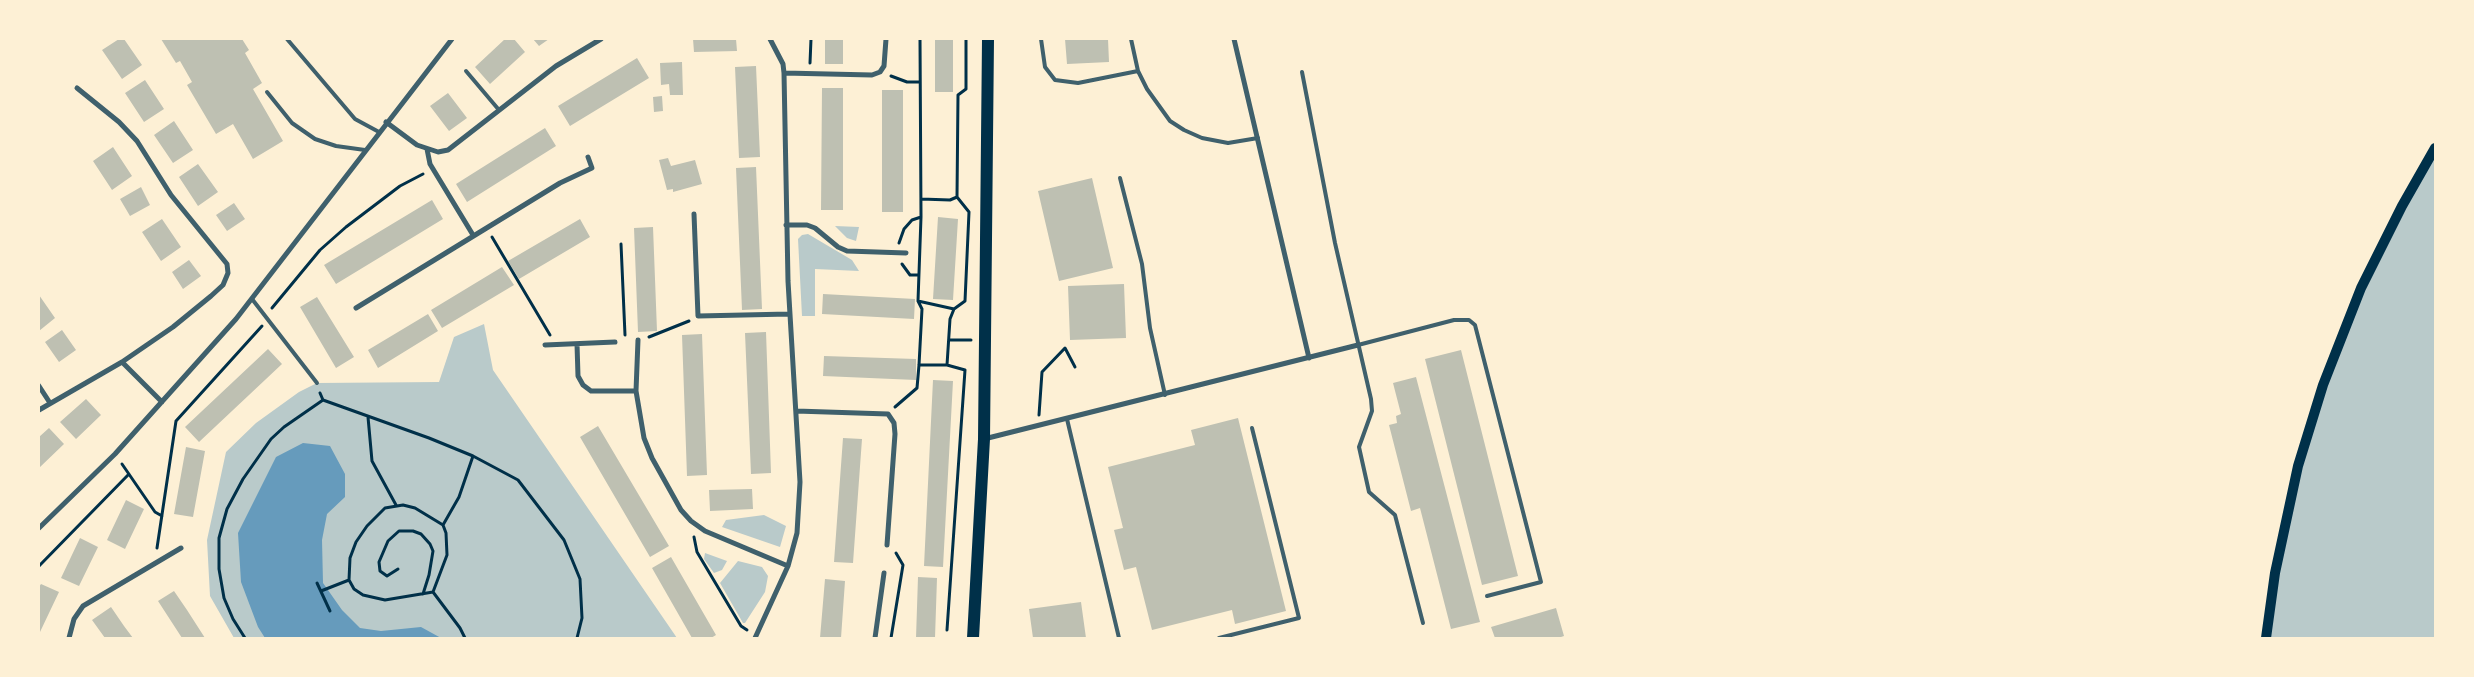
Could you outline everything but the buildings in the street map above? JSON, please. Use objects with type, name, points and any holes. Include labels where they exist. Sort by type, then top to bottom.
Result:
[{"type":"main road","points":[[973,638],[984,439],[988,39]]},
{"type":"main road","points":[[2266,638],[2275,573],[2298,466],[2323,385],[2361,288],[2402,206],[2435,148]]},
{"type":"street","points":[[39,528],[115,454],[252,299],[386,122],[452,39]]},
{"type":"street","points":[[386,122],[417,145],[438,152],[448,150],[556,66],[600,39]]},
{"type":"street","points":[[755,638],[788,566],[796,533],[799,507],[800,459],[789,314],[784,73],[777,50],[770,39]]},
{"type":"street","points":[[784,73],[872,75],[880,72],[886,58],[886,39]]},
{"type":"street","points":[[1234,39],[1309,358]]},
{"type":"street","points":[[39,410],[122,362],[174,327],[223,285],[228,273],[227,264],[171,195],[137,141],[120,122],[77,88]]},
{"type":"street","points":[[427,149],[433,168],[473,235]]},
{"type":"street","points":[[356,308],[560,182],[592,168],[588,157]]},
{"type":"street","points":[[694,214],[698,316],[789,314]]},
{"type":"street","points":[[786,225],[807,225],[815,228],[838,247],[847,251],[906,253]]},
{"type":"street","points":[[638,340],[636,391],[644,438],[652,458],[681,510],[704,531],[788,566]]},
{"type":"street","points":[[545,344],[615,342]]},
{"type":"street","points":[[577,344],[578,376],[583,386],[591,391],[636,391]]},
{"type":"street","points":[[984,439],[1358,345]]},
{"type":"street","points":[[122,362],[162,402]]},
{"type":"street","points":[[39,386],[50,403]]},
{"type":"street","points":[[796,412],[888,414],[894,422],[895,434],[887,544]]},
{"type":"street","points":[[69,638],[74,619],[83,606],[181,548]]},
{"type":"street","points":[[875,638],[884,574]]},
{"type":"lane","points":[[287,39],[355,119],[379,132]]},
{"type":"lane","points":[[1041,39],[1045,67],[1056,80],[1078,83],[1138,71]]},
{"type":"lane","points":[[1131,39],[1138,71],[1157,105],[1170,120],[1184,130],[1202,138],[1228,143],[1258,138]]},
{"type":"lane","points":[[466,71],[499,110]]},
{"type":"lane","points":[[1302,72],[1335,243],[1371,398],[1372,411],[1359,447],[1369,492],[1395,515],[1423,623]]},
{"type":"lane","points":[[267,92],[292,123],[315,139],[336,146],[365,150]]},
{"type":"lane","points":[[1120,178],[1142,264],[1150,328],[1165,395]]},
{"type":"lane","points":[[252,299],[316,383]]},
{"type":"lane","points":[[1358,345],[1454,320],[1469,320],[1475,325],[1541,582],[1487,596]]},
{"type":"lane","points":[[1067,419],[1119,638]]},
{"type":"lane","points":[[1219,638],[1299,618],[1252,428]]},
{"type":"path","points":[[810,74],[811,39]]},
{"type":"path","points":[[888,414],[917,388],[922,309],[918,301],[921,217],[920,39]]},
{"type":"path","points":[[947,365],[950,319],[954,309],[965,302],[969,212],[957,197],[958,95],[966,89],[966,39]]},
{"type":"path","points":[[880,72],[907,82],[919,82]]},
{"type":"path","points":[[155,564],[176,421],[261,327],[320,250],[346,227],[400,186],[433,168]]},
{"type":"path","points":[[921,198],[950,200],[957,197]]},
{"type":"path","points":[[904,229],[912,220],[921,217]]},
{"type":"path","points":[[486,227],[556,344]]},
{"type":"path","points":[[621,244],[625,335]]},
{"type":"path","points":[[910,275],[919,275]]},
{"type":"path","points":[[918,301],[954,309]]},
{"type":"path","points":[[625,335],[638,340],[675,328],[698,316]]},
{"type":"path","points":[[615,342],[625,335]]},
{"type":"path","points":[[949,340],[985,340]]},
{"type":"path","points":[[1039,426],[1042,372],[1065,348],[1075,367]]},
{"type":"path","points":[[919,364],[947,365],[965,370],[947,630]]},
{"type":"path","points":[[244,638],[233,620],[224,598],[219,538],[227,509],[243,479],[271,439],[284,427],[323,400],[473,456],[518,480],[564,540],[580,579],[582,618],[577,638]]},
{"type":"path","points":[[368,417],[372,461],[396,506]]},
{"type":"path","points":[[115,454],[155,512],[162,516]]},
{"type":"path","points":[[443,526],[459,497],[473,456]]},
{"type":"path","points":[[39,566],[129,474]]},
{"type":"path","points":[[396,506],[415,508],[443,526],[446,533],[447,555],[434,592],[411,597],[374,600],[354,588],[349,580],[350,558],[356,542],[377,515],[385,508],[396,506]]},
{"type":"path","points":[[691,521],[697,552],[741,626],[755,638]]},
{"type":"path","points":[[398,569],[387,576],[380,571],[380,556],[388,541],[398,532],[413,531],[422,534],[433,551],[429,575],[423,594]]},
{"type":"path","points":[[891,638],[903,565],[896,553]]},
{"type":"path","points":[[320,591],[349,580]]},
{"type":"path","points":[[317,583],[330,611]]},
{"type":"path","points":[[434,592],[465,638]]},
{"type":"shaded area","points":[[2435,150],[2435,638],[2268,638],[2298,466],[2361,288]]},
{"type":"shaded area","points":[[835,226],[859,227],[856,241],[847,238]]},
{"type":"shaded area","points":[[808,234],[852,260],[859,271],[815,269],[815,316],[802,316],[798,239],[802,235]]},
{"type":"shaded area","points":[[484,324],[493,370],[677,638],[234,638],[210,596],[207,540],[226,452],[256,423],[299,392],[317,383],[439,382],[454,337]]},
{"type":"shaded area","points":[[764,515],[786,526],[780,547],[722,527],[726,520]]},
{"type":"shaded area","points":[[705,553],[727,561],[722,570],[714,573],[704,559]]},
{"type":"shaded area","points":[[738,561],[762,567],[768,576],[765,592],[745,623],[743,623],[720,583]]},
{"type":"water","points":[[303,443],[330,446],[345,474],[345,497],[327,514],[322,540],[323,583],[342,610],[360,628],[381,631],[421,627],[441,638],[265,638],[258,627],[241,582],[238,533],[276,457]]}]
